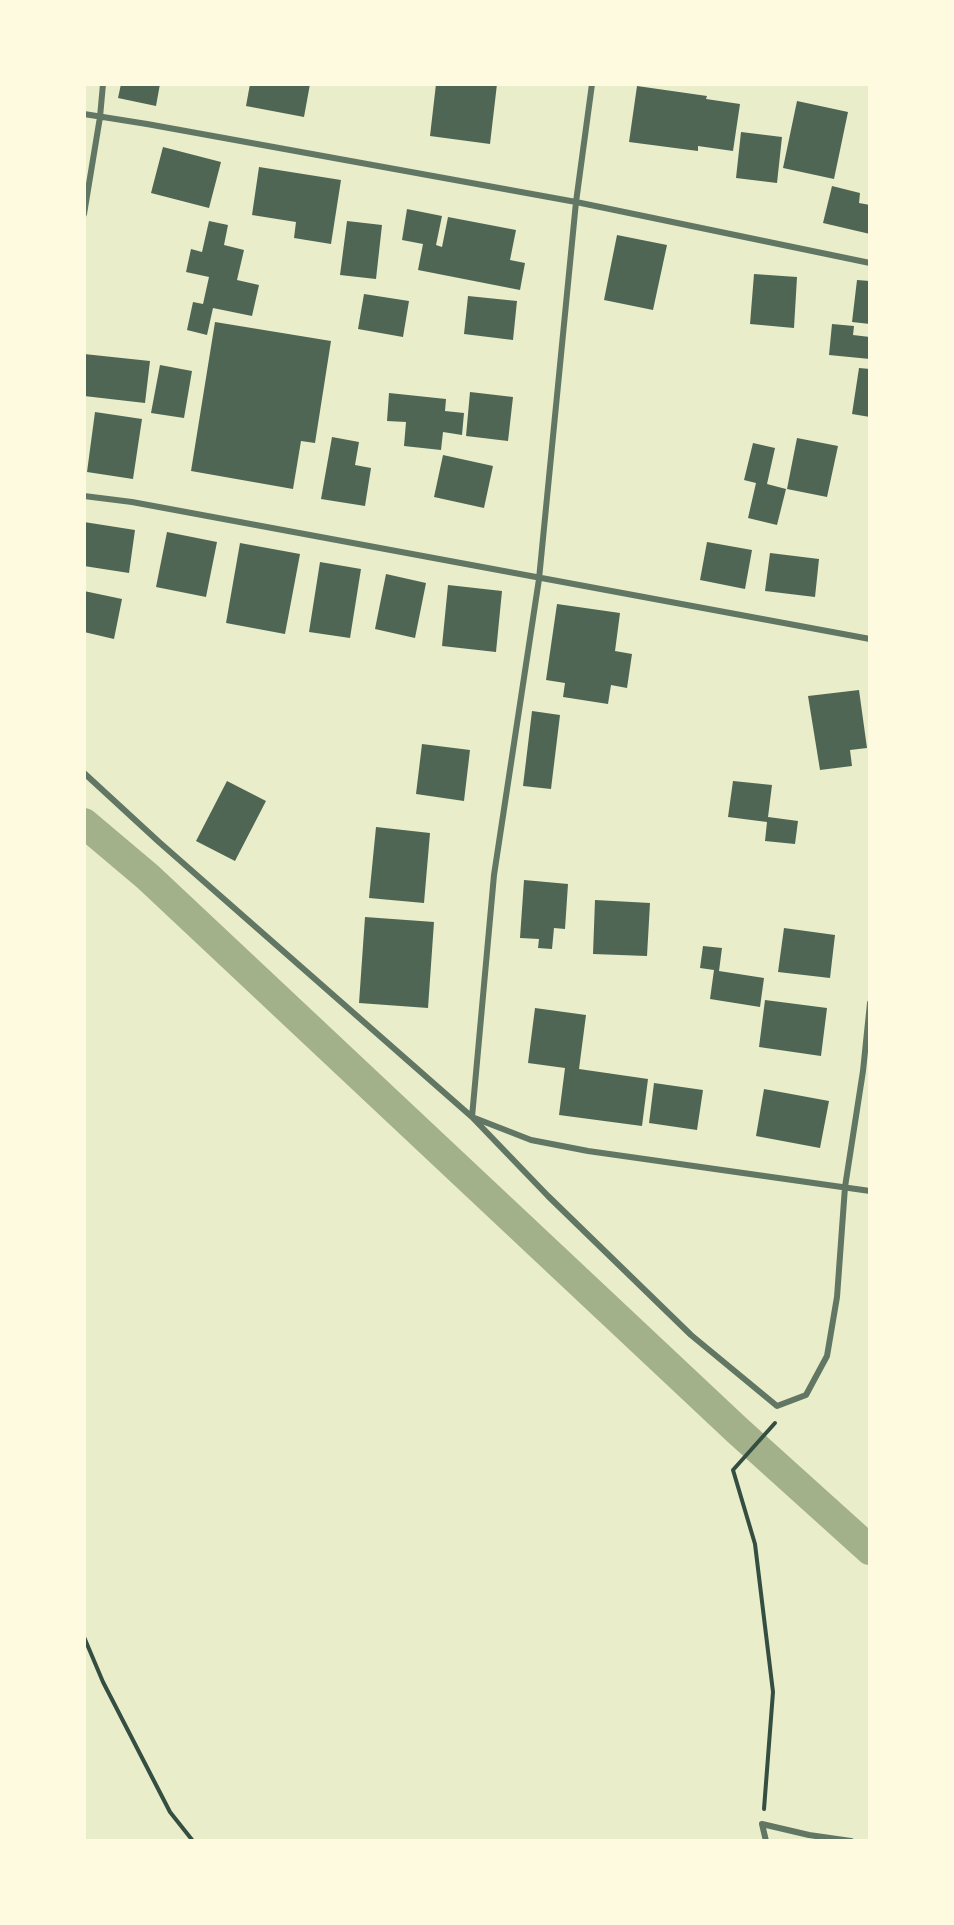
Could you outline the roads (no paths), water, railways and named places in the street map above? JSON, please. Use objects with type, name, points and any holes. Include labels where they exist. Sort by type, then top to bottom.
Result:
[{"type":"street","points":[[84,214],[100,117],[103,84]]},
{"type":"street","points":[[472,1117],[494,875],[539,579],[576,202],[592,84]]},
{"type":"street","points":[[84,114],[576,202],[870,263]]},
{"type":"street","points":[[84,495],[870,639]]},
{"type":"street","points":[[84,772],[159,842],[472,1117],[548,1196],[691,1335],[777,1406],[806,1395],[827,1356],[837,1296],[845,1187],[870,1003]]},
{"type":"street","points":[[472,1117],[531,1140],[588,1151],[870,1191]]},
{"type":"street","points":[[766,1841],[762,1824],[809,1835],[851,1841]]},
{"type":"waterway","points":[[84,823],[148,877],[737,1430],[870,1550]]}]
